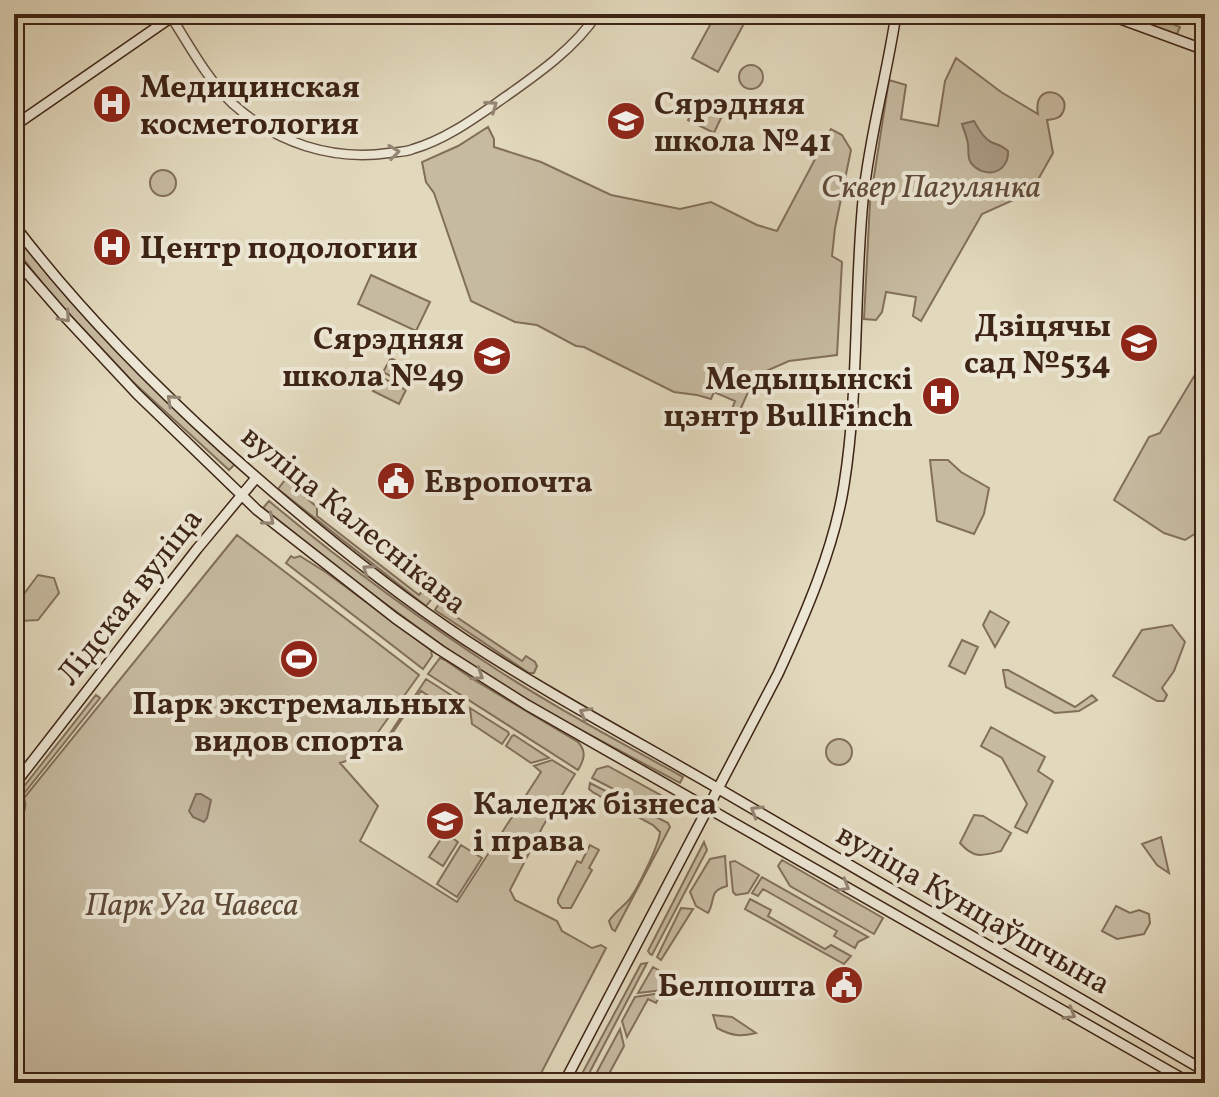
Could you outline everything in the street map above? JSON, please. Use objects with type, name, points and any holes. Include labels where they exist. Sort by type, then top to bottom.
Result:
[{"type":"main road","points":[[564,1083],[778,674],[800,627],[829,543],[844,486],[848,450],[863,197],[896,14]]},
{"type":"main road","points":[[891,44],[902,14]]},
{"type":"main road","points":[[1107,14],[1205,50]]},
{"type":"main road","points":[[14,126],[173,15]]},
{"type":"main road","name":"вуліца Калеснікава","points":[[14,225],[76,300],[147,377],[309,524],[461,637],[544,690],[718,788]]},
{"type":"main road","name":"вуліца Калеснікава","points":[[14,258],[137,394],[241,495],[361,593],[440,650],[527,705],[708,808]]},
{"type":"main road","name":"Лідская вуліца","points":[[14,785],[256,478]]},
{"type":"main road","name":"вуліца Кунцаўшчына","points":[[718,788],[1205,1071]]},
{"type":"main road","name":"вуліца Кунцаўшчына","points":[[708,808],[1190,1083]]},
{"type":"street","points":[[173,15],[213,80],[231,102],[259,124],[276,135],[309,147],[362,157],[412,150],[472,120],[566,49],[597,14]]},
{"type":"green space","points":[[716,14],[741,14],[747,18],[718,72],[692,58]]},
{"type":"green space","points":[[1124,14],[1147,14],[1180,27],[1174,34]]},
{"type":"green space","name":"Сквер Пагулянка","points":[[956,58],[1001,92],[1038,114],[1041,96],[1052,92],[1058,94],[1065,105],[1062,114],[1047,120],[1053,153],[1031,192],[982,214],[921,321],[913,316],[916,297],[886,292],[882,312],[876,320],[864,319],[870,202],[889,80],[906,85],[901,119],[938,126],[945,81]]},
{"type":"green space","points":[[751,65],[759,69],[763,77],[759,85],[751,89],[743,85],[739,77],[743,69]]},
{"type":"green space","points":[[695,106],[721,118],[714,133],[688,120]]},
{"type":"green space","points":[[488,127],[494,147],[541,162],[611,195],[680,209],[711,202],[757,225],[777,231],[831,129],[842,135],[851,150],[832,256],[842,262],[837,355],[789,361],[755,376],[737,411],[732,409],[735,401],[714,392],[711,399],[674,392],[537,325],[515,322],[471,301],[434,193],[426,182],[422,162],[458,146]]},
{"type":"green space","points":[[163,170],[172,174],[176,183],[172,192],[163,196],[154,192],[150,183],[154,174]]},
{"type":"green space","points":[[14,231],[235,464],[229,470],[132,381],[55,299],[14,247]]},
{"type":"green space","points":[[371,275],[430,302],[416,331],[358,304]]},
{"type":"green space","points":[[391,358],[416,372],[409,386],[383,372]]},
{"type":"green space","points":[[1205,358],[1205,520],[1196,533],[1185,540],[1164,533],[1114,500],[1149,437],[1160,433]]},
{"type":"green space","points":[[381,377],[406,390],[399,404],[373,391]]},
{"type":"green space","points":[[930,460],[948,460],[961,472],[989,488],[984,514],[974,534],[937,521]]},
{"type":"green space","points":[[285,480],[317,507],[317,516],[419,595],[424,589],[434,596],[426,606],[278,489]]},
{"type":"green space","points":[[269,501],[353,568],[440,631],[544,699],[683,777],[680,783],[536,706],[450,651],[263,508]]},
{"type":"green space","name":"Парк Уга Чавеса","points":[[237,535],[419,675],[361,756],[340,763],[378,806],[360,841],[457,902],[541,772],[534,766],[552,760],[575,774],[543,826],[510,890],[515,900],[557,921],[562,931],[592,948],[601,945],[606,948],[536,1083],[14,1083],[14,824],[24,812],[24,798]]},
{"type":"green space","points":[[291,556],[300,556],[327,573],[431,650],[432,656],[423,669],[286,563]]},
{"type":"green space","points":[[38,575],[54,578],[59,593],[38,620],[20,621],[18,602]]},
{"type":"green space","points":[[446,593],[459,601],[452,614],[522,661],[526,656],[535,662],[534,673],[529,673],[435,610]]},
{"type":"green space","points":[[990,611],[1009,622],[995,647],[983,625]]},
{"type":"green space","points":[[1172,625],[1185,642],[1174,671],[1162,688],[1167,695],[1164,701],[1157,701],[1113,676],[1142,630]]},
{"type":"green space","points":[[962,640],[978,647],[965,674],[949,666]]},
{"type":"green space","points":[[440,658],[578,742],[584,756],[578,770],[428,674]]},
{"type":"green space","points":[[1003,670],[1075,707],[1092,695],[1097,700],[1079,711],[1055,713],[1006,687]]},
{"type":"green space","points":[[426,679],[451,695],[453,712],[421,691],[387,738]]},
{"type":"green space","points":[[96,695],[100,698],[14,806],[14,799]]},
{"type":"green space","points":[[470,708],[508,732],[502,744],[472,724]]},
{"type":"green space","points":[[991,727],[1045,757],[1038,771],[1053,781],[1027,833],[1015,827],[1027,804],[1002,758],[981,746]]},
{"type":"green space","points":[[514,735],[549,758],[531,763],[506,746]]},
{"type":"green space","points":[[839,739],[848,743],[852,752],[848,761],[839,765],[830,761],[826,752],[830,743]]},
{"type":"green space","points":[[608,766],[673,802],[666,816],[592,778],[597,769]]},
{"type":"green space","points":[[590,783],[668,823],[670,827],[615,931],[609,921],[636,889],[660,832],[653,825],[594,793],[589,789]]},
{"type":"green space","points":[[974,815],[983,816],[1011,833],[1001,851],[979,855],[960,843]]},
{"type":"green space","points":[[445,833],[458,842],[443,866],[429,857]]},
{"type":"green space","points":[[1161,837],[1169,873],[1157,865],[1142,844]]},
{"type":"green space","points":[[704,842],[707,850],[652,955],[648,951]]},
{"type":"green space","points":[[461,845],[482,858],[457,897],[437,884]]},
{"type":"green space","points":[[590,845],[599,850],[589,868],[592,870],[571,908],[562,908],[558,899],[577,861],[581,863]]},
{"type":"green space","points":[[725,856],[727,886],[717,890],[708,913],[696,906],[690,892],[710,859]]},
{"type":"green space","points":[[782,860],[883,918],[874,934],[790,886],[778,866]]},
{"type":"green space","points":[[735,861],[759,875],[748,893],[736,895],[733,892],[730,862]]},
{"type":"green space","points":[[762,877],[868,937],[858,942],[855,948],[834,936],[837,931],[763,889],[758,896],[752,893]]},
{"type":"green space","points":[[750,899],[771,910],[768,916],[825,949],[831,945],[851,956],[844,964],[745,909]]},
{"type":"green space","points":[[1116,906],[1130,913],[1139,910],[1149,914],[1150,923],[1144,934],[1117,939],[1102,931]]},
{"type":"green space","points":[[681,908],[693,909],[661,960],[657,957]]},
{"type":"green space","points":[[647,963],[584,1083],[577,1083],[641,964]]},
{"type":"green space","points":[[653,967],[671,977],[663,990],[638,993]]},
{"type":"green space","points":[[661,993],[656,1003],[648,999],[627,1037],[622,1021],[635,997]]},
{"type":"green space","points":[[713,1015],[732,1017],[756,1033],[727,1033],[717,1028]]},
{"type":"green space","points":[[620,1029],[624,1046],[604,1083],[591,1083]]},
{"type":"shaded area","points":[[974,121],[986,138],[1008,151],[1005,165],[995,172],[983,171],[970,161],[962,124]]},
{"type":"shaded area","points":[[196,794],[211,800],[204,822],[193,817],[189,811]]},
{"type":"place","name":"Медицинская косметология","points":[[112,104]]},
{"type":"place","name":"Сярэдняя школа №41","points":[[626,121]]},
{"type":"place","name":"Центр подологии","points":[[112,247]]},
{"type":"place","name":"Дзіцячы сад №534","points":[[1139,343]]},
{"type":"place","name":"Сярэдняя школа №49","points":[[492,356]]},
{"type":"place","name":"Медыцынскі цэнтр BullFinch","points":[[941,396]]},
{"type":"place","name":"Европочта","points":[[396,481]]},
{"type":"place","name":"Парк экстремальных видов спорта","points":[[299,659]]},
{"type":"place","name":"Каледж бізнеса і права","points":[[445,821]]},
{"type":"place","name":"Белпошта","points":[[844,985]]}]
